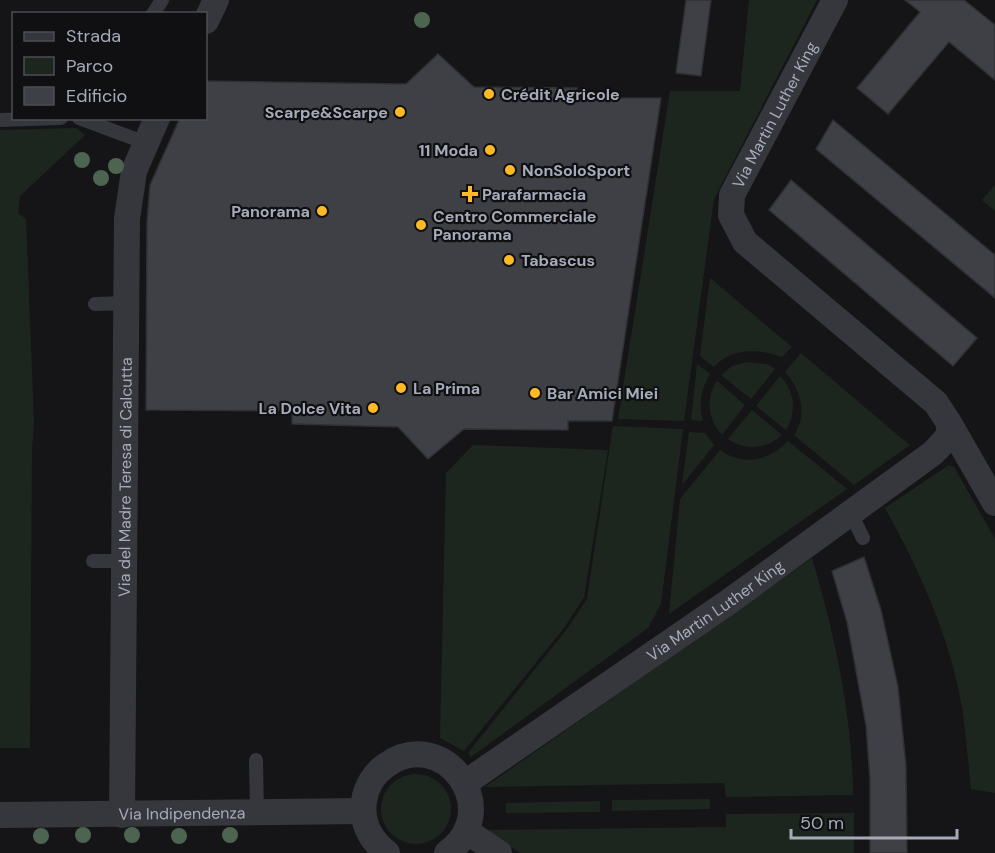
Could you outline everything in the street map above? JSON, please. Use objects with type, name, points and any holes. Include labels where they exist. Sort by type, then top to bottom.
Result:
[{"type":"street","points":[[207,19],[216,0]]},
{"type":"street","name":"Via Martin Luther King","points":[[835,0],[732,195],[731,215],[745,242],[928,395],[949,423],[995,503]]},
{"type":"street","name":"Via del Madre Teresa di Calcutta","points":[[123,815],[129,200],[134,171],[157,120]]},
{"type":"street","name":"Via Martin Luther King","points":[[465,783],[727,603],[933,453],[949,436],[949,423]]},
{"type":"street","points":[[387,853],[370,834],[363,811],[365,795],[372,780],[383,767],[398,758],[418,754],[437,758],[453,768],[465,783],[471,803],[466,831],[458,844],[447,853]]},
{"type":"street","name":"Via Indipendenza","points":[[0,815],[257,814],[363,811]]},
{"type":"street","points":[[466,831],[499,853]]},
{"type":"lane","points":[[84,120],[146,143]]},
{"type":"lane","points":[[95,304],[127,303]]},
{"type":"lane","points":[[850,512],[863,537]]},
{"type":"lane","points":[[93,561],[124,561]]},
{"type":"lane","points":[[256,760],[257,814]]},
{"type":"green space","points":[[749,0],[817,0],[714,199],[684,421],[618,419],[670,91],[740,91]]},
{"type":"green space","points":[[76,128],[85,135],[20,196],[18,213],[26,219],[34,423],[30,748],[0,748],[0,130]]},
{"type":"green space","points":[[995,185],[995,211],[982,200]]},
{"type":"green space","points":[[710,278],[792,347],[782,357],[755,351],[737,353],[721,360],[714,367],[700,356]]},
{"type":"green space","points":[[801,353],[910,445],[854,485],[794,435],[801,419],[801,402],[795,386],[785,372]]},
{"type":"green space","points":[[747,362],[767,364],[775,369],[751,399],[721,375],[732,366]]},
{"type":"green space","points":[[697,364],[710,374],[701,397],[703,421],[691,420]]},
{"type":"green space","points":[[780,376],[789,388],[793,402],[792,416],[786,430],[756,406]]},
{"type":"green space","points":[[717,381],[745,405],[722,435],[714,423],[710,409],[711,394]]},
{"type":"green space","points":[[752,410],[782,435],[770,443],[756,447],[735,443],[728,439]]},
{"type":"green space","points":[[613,426],[683,429],[661,604],[648,628],[471,757],[468,753],[567,629],[587,599]]},
{"type":"green space","points":[[689,432],[705,433],[714,445],[682,485]]},
{"type":"green space","points":[[788,441],[847,489],[669,614],[680,499],[720,450],[738,458],[756,459],[773,453]]},
{"type":"green space","points":[[473,445],[608,450],[584,597],[564,628],[464,751],[440,738],[446,473]]},
{"type":"green space","points":[[949,465],[954,467],[995,539],[995,793],[971,789],[962,707],[950,655],[921,579],[885,508]]},
{"type":"green space","points":[[812,558],[841,675],[852,764],[853,795],[726,797],[724,783],[485,787]]},
{"type":"green space","points":[[423,774],[436,780],[445,789],[449,795],[451,809],[449,823],[441,834],[430,842],[409,844],[391,834],[383,823],[381,802],[391,784],[402,776]]},
{"type":"green space","points":[[710,799],[710,809],[612,811],[612,800]]},
{"type":"green space","points":[[600,801],[600,812],[506,813],[506,803]]},
{"type":"green space","points":[[854,813],[854,853],[520,853],[486,830],[726,827],[726,814]]},
{"type":"building","points":[[686,0],[711,0],[701,76],[676,73]]},
{"type":"building","points":[[905,0],[964,0],[995,25],[995,80],[949,42],[888,114],[857,88],[920,12]]},
{"type":"building","name":"Centro Commerciale Panorama","points":[[438,54],[474,87],[577,88],[577,98],[661,98],[612,421],[568,421],[568,430],[464,429],[428,459],[398,427],[292,424],[292,411],[146,410],[147,222],[150,185],[179,120],[207,120],[207,81],[406,84]]},
{"type":"building","points":[[833,120],[995,255],[995,298],[816,149]]},
{"type":"building","points":[[791,180],[977,338],[953,366],[769,210]]},
{"type":"building","points":[[864,557],[881,610],[898,687],[906,766],[907,853],[870,853],[870,779],[866,725],[847,622],[832,571]]},
{"type":"place","name":"Crédit Agricole","points":[[489,94]]},
{"type":"place","name":"Scarpe&Scarpe","points":[[400,112]]},
{"type":"place","name":"11 Moda","points":[[490,150]]},
{"type":"place","name":"NonSoloSport","points":[[510,170]]},
{"type":"place","name":"Parafarmacia","points":[[470,194]]},
{"type":"place","name":"Panorama","points":[[322,211]]},
{"type":"place","name":"Centro Commerciale Panorama","points":[[421,225]]},
{"type":"place","name":"Tabascus","points":[[509,260]]},
{"type":"place","name":"La Prima","points":[[401,388]]},
{"type":"place","name":"Bar Amici Miei","points":[[535,393]]},
{"type":"place","name":"La Dolce Vita","points":[[373,408]]}]
